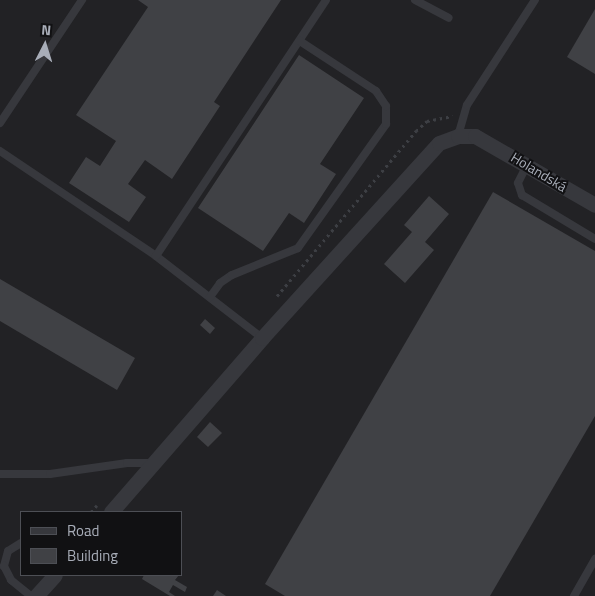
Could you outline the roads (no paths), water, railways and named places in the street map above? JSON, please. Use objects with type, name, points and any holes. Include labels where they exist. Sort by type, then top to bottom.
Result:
[{"type":"street","name":"Holandská","points":[[458,136],[482,139],[595,205]]},
{"type":"street","points":[[112,511],[262,338],[426,155],[439,143],[458,136]]},
{"type":"street","points":[[36,596],[54,576]]},
{"type":"lane","points":[[0,123],[82,0]]},
{"type":"lane","points":[[156,256],[326,0]]},
{"type":"lane","points":[[414,0],[449,18]]},
{"type":"lane","points":[[458,136],[467,105],[535,0]]},
{"type":"lane","points":[[210,297],[220,283],[232,275],[298,248],[386,124],[386,106],[376,91],[300,41]]},
{"type":"lane","points":[[0,151],[156,256],[262,338]]},
{"type":"lane","points":[[527,166],[517,186],[522,195],[595,239]]},
{"type":"lane","points":[[0,474],[50,474],[127,463],[153,463]]},
{"type":"lane","points":[[20,544],[8,551],[4,566],[11,580],[31,596]]},
{"type":"lane","points":[[574,596],[595,559]]}]
